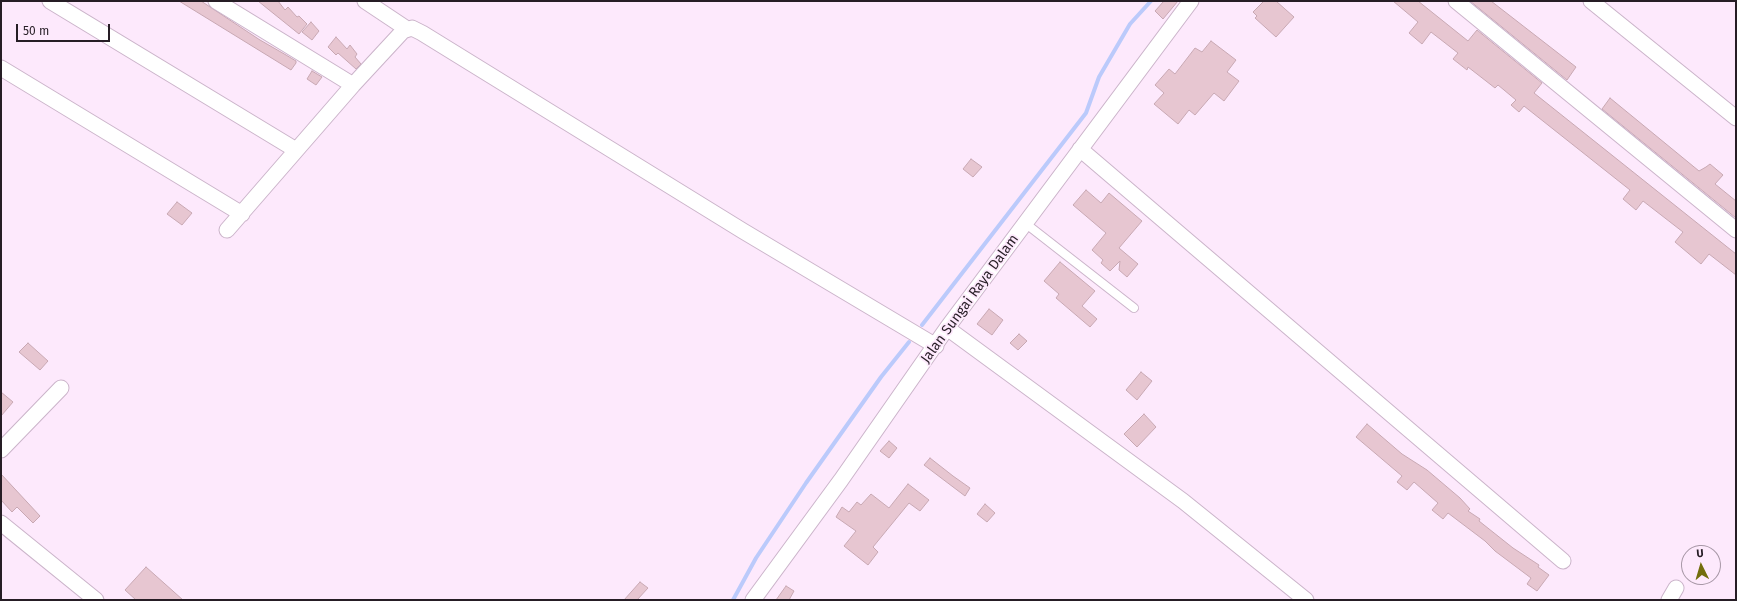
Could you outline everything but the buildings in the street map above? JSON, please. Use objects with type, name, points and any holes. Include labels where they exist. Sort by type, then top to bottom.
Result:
[{"type":"street","points":[[50,1],[296,150]]},
{"type":"street","points":[[216,1],[353,85]]},
{"type":"street","points":[[365,1],[407,29]]},
{"type":"street","name":"Jalan Sungai Raya Dalam","points":[[753,600],[936,346],[947,328],[1191,1]]},
{"type":"street","points":[[1456,1],[1736,230]]},
{"type":"street","points":[[1591,1],[1736,118]]},
{"type":"street","points":[[227,230],[353,85],[407,29],[412,28],[422,32],[743,231],[936,346]]},
{"type":"street","points":[[1,68],[242,214]]},
{"type":"street","points":[[1080,149],[1563,561]]},
{"type":"street","points":[[947,328],[1183,501],[1306,600]]},
{"type":"street","points":[[1,450],[61,388]]},
{"type":"street","points":[[1,523],[96,600]]},
{"type":"lane","points":[[1025,223],[1134,308]]},
{"type":"waterway","points":[[922,325],[1086,113],[1099,77],[1130,24],[1151,1]]},
{"type":"waterway","points":[[733,600],[756,558],[806,483],[881,377],[909,342]]}]
